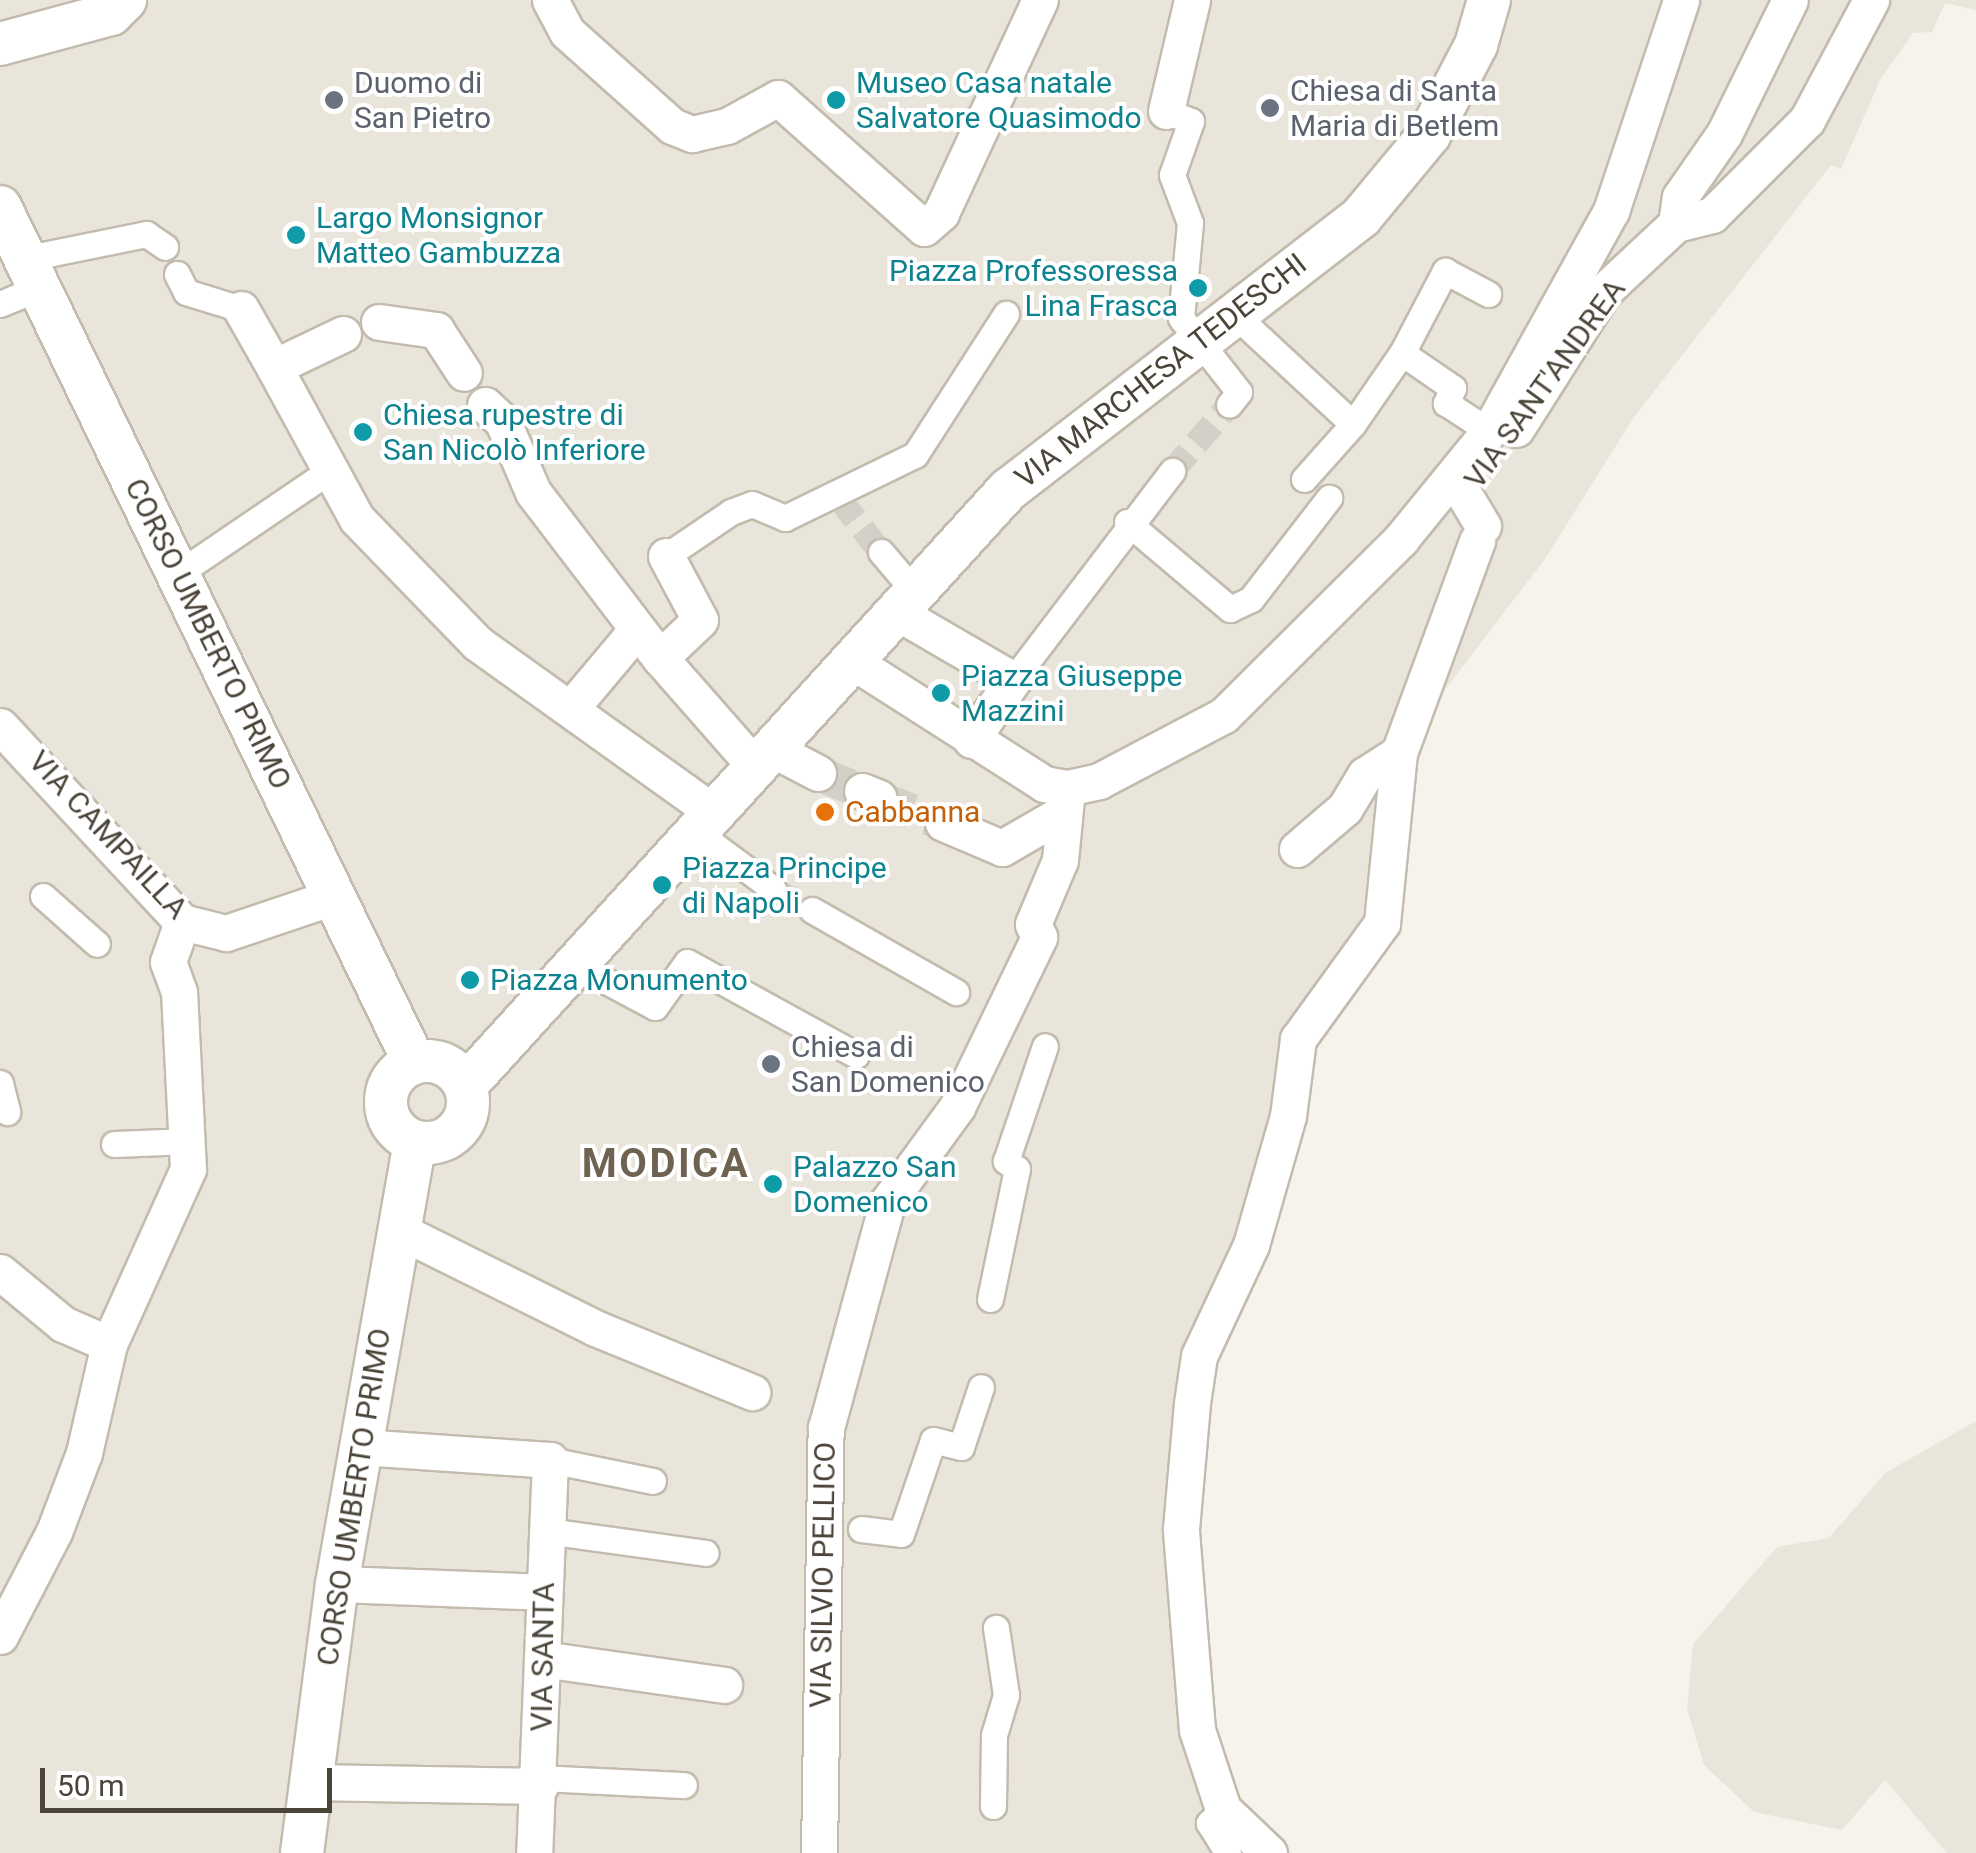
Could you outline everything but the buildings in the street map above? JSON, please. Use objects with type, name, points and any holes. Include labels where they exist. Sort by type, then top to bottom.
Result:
[{"type":"street","points":[[0,44],[111,14],[125,0]]},
{"type":"street","points":[[550,0],[568,32],[672,126],[692,134],[727,126],[778,98],[924,228],[942,213],[1040,0]]},
{"type":"street","points":[[1192,0],[1166,112],[1191,121],[1172,174],[1190,223],[1177,296],[1196,340],[1239,392],[1229,405]]},
{"type":"street","name":"VIA MARCHESA TEDESCHI","points":[[466,1085],[1008,490],[1196,340],[1361,218],[1429,135],[1476,45],[1488,0]]},
{"type":"street","points":[[942,823],[1002,848],[1063,801],[1224,716],[1360,580],[1490,431],[1611,211],[1680,0]]},
{"type":"street","points":[[1676,224],[1680,197],[1724,134],[1790,0]]},
{"type":"street","name":"VIA SANT'ANDREA","points":[[1360,580],[1397,564],[1465,496],[1603,292],[1676,224],[1712,215],[1807,120],[1872,0]]},
{"type":"street","name":"CORSO UMBERTO PRIMO","points":[[0,207],[20,284],[179,573],[414,1062]]},
{"type":"street","points":[[20,284],[146,234],[165,247]]},
{"type":"street","points":[[1304,479],[1353,424],[1402,353],[1445,272],[1488,294]]},
{"type":"street","points":[[177,274],[186,292],[241,309],[326,473],[476,643],[661,772],[773,889]]},
{"type":"street","points":[[1233,313],[1353,424]]},
{"type":"street","points":[[660,658],[700,620],[666,556],[742,508],[785,518],[915,456],[1006,314]]},
{"type":"street","points":[[379,322],[436,330],[464,374]]},
{"type":"street","points":[[274,367],[343,334]]},
{"type":"street","points":[[1402,353],[1454,388],[1446,403],[1490,431]]},
{"type":"street","points":[[486,405],[503,422],[534,492],[634,633],[764,757],[818,773]]},
{"type":"street","points":[[979,745],[1012,680],[1127,522],[1172,471]]},
{"type":"street","points":[[179,573],[326,473]]},
{"type":"street","points":[[1269,1853],[1223,1809],[1190,1686],[1181,1529],[1199,1356],[1251,1245],[1288,1116],[1298,1039],[1382,924],[1399,753],[1480,534],[1465,496]]},
{"type":"street","points":[[1127,522],[1230,610],[1251,599],[1329,498]]},
{"type":"street","points":[[882,552],[907,603],[1012,680]]},
{"type":"street","points":[[570,708],[634,633]]},
{"type":"street","points":[[852,662],[1063,801]]},
{"type":"street","name":"VIA CAMPAILLA","points":[[0,726],[182,922],[226,932],[336,896]]},
{"type":"street","points":[[1297,849],[1345,808],[1365,775],[1399,753]]},
{"type":"street","name":"VIA SILVIO PELLICO","points":[[819,1853],[826,1428],[886,1203],[956,1108],[1039,937],[1033,924],[1060,860],[1063,801]]},
{"type":"street","points":[[43,896],[97,944]]},
{"type":"street","points":[[812,910],[956,992]]},
{"type":"street","points":[[0,1636],[84,1453],[109,1344],[166,1227],[190,1140],[179,992],[168,962],[182,922]]},
{"type":"street","points":[[578,966],[655,1007],[687,962],[856,1056]]},
{"type":"street","points":[[990,1299],[1017,1168],[1006,1162],[1046,1046]]},
{"type":"street","points":[[414,1062],[444,1064],[466,1085],[464,1122],[451,1136],[416,1142],[386,1110],[391,1081],[414,1062]]},
{"type":"street","points":[[0,1082],[8,1112]]},
{"type":"street","points":[[114,1144],[190,1140]]},
{"type":"street","name":"CORSO UMBERTO PRIMO","points":[[302,1853],[337,1584],[416,1142]]},
{"type":"street","points":[[398,1230],[595,1328],[752,1392]]},
{"type":"street","points":[[0,1272],[63,1324],[109,1344]]},
{"type":"street","points":[[861,1530],[901,1534],[932,1440],[961,1448],[981,1387]]},
{"type":"street","points":[[360,1447],[550,1460],[652,1480]]},
{"type":"street","name":"VIA SANTA","points":[[534,1853],[540,1782],[550,1460]]},
{"type":"street","points":[[547,1531],[705,1554]]},
{"type":"street","points":[[337,1584],[544,1592]]},
{"type":"street","points":[[993,1806],[994,1735],[1006,1695],[996,1628]]},
{"type":"street","points":[[542,1659],[724,1685]]},
{"type":"street","points":[[312,1782],[684,1785]]},
{"type":"street","points":[[1223,1809],[1210,1823],[1228,1853]]},
{"type":"shaded area","points":[[0,0],[1976,0],[1976,10],[1945,3],[1932,32],[1913,33],[1881,78],[1841,169],[1831,165],[1634,417],[1545,559],[1428,712],[1401,825],[1389,947],[1309,1039],[1215,1345],[1187,1531],[1216,1752],[1234,1797],[1292,1853],[0,1853]]},
{"type":"shaded area","points":[[1976,1421],[1976,1853],[1947,1853],[1885,1780],[1842,1830],[1754,1812],[1704,1765],[1687,1709],[1693,1644],[1777,1547],[1829,1538],[1885,1473]]},
{"type":"tunnel","points":[[1172,471],[1229,405]]},
{"type":"tunnel","points":[[840,499],[881,552]]},
{"type":"tunnel","points":[[818,773],[862,791]]},
{"type":"tunnel","points":[[879,798],[943,823]]},
{"type":"tunnel","points":[[773,889],[812,910]]},
{"type":"place","name":"Duomo di San Pietro","points":[[334,100]]},
{"type":"place","name":"Museo Casa natale Salvatore Quasimodo","points":[[836,100]]},
{"type":"place","name":"Chiesa di Santa Maria di Betlem","points":[[1270,108]]},
{"type":"place","name":"Largo Monsignor Matteo Gambuzza","points":[[296,235]]},
{"type":"place","name":"Piazza Professoressa Lina Frasca","points":[[1198,288]]},
{"type":"place","name":"Chiesa rupestre di San Nicolò Inferiore","points":[[363,432]]},
{"type":"place","name":"Piazza Giuseppe Mazzini","points":[[941,693]]},
{"type":"place","name":"Cabbanna","points":[[825,812]]},
{"type":"place","name":"Piazza Principe di Napoli","points":[[662,885]]},
{"type":"place","name":"Piazza Monumento","points":[[470,980]]},
{"type":"place","name":"Chiesa di San Domenico","points":[[771,1064]]},
{"type":"place","name":"Palazzo San Domenico","points":[[773,1184]]},
{"type":"district","name":"MODICA","points":[[666,1164]]}]
